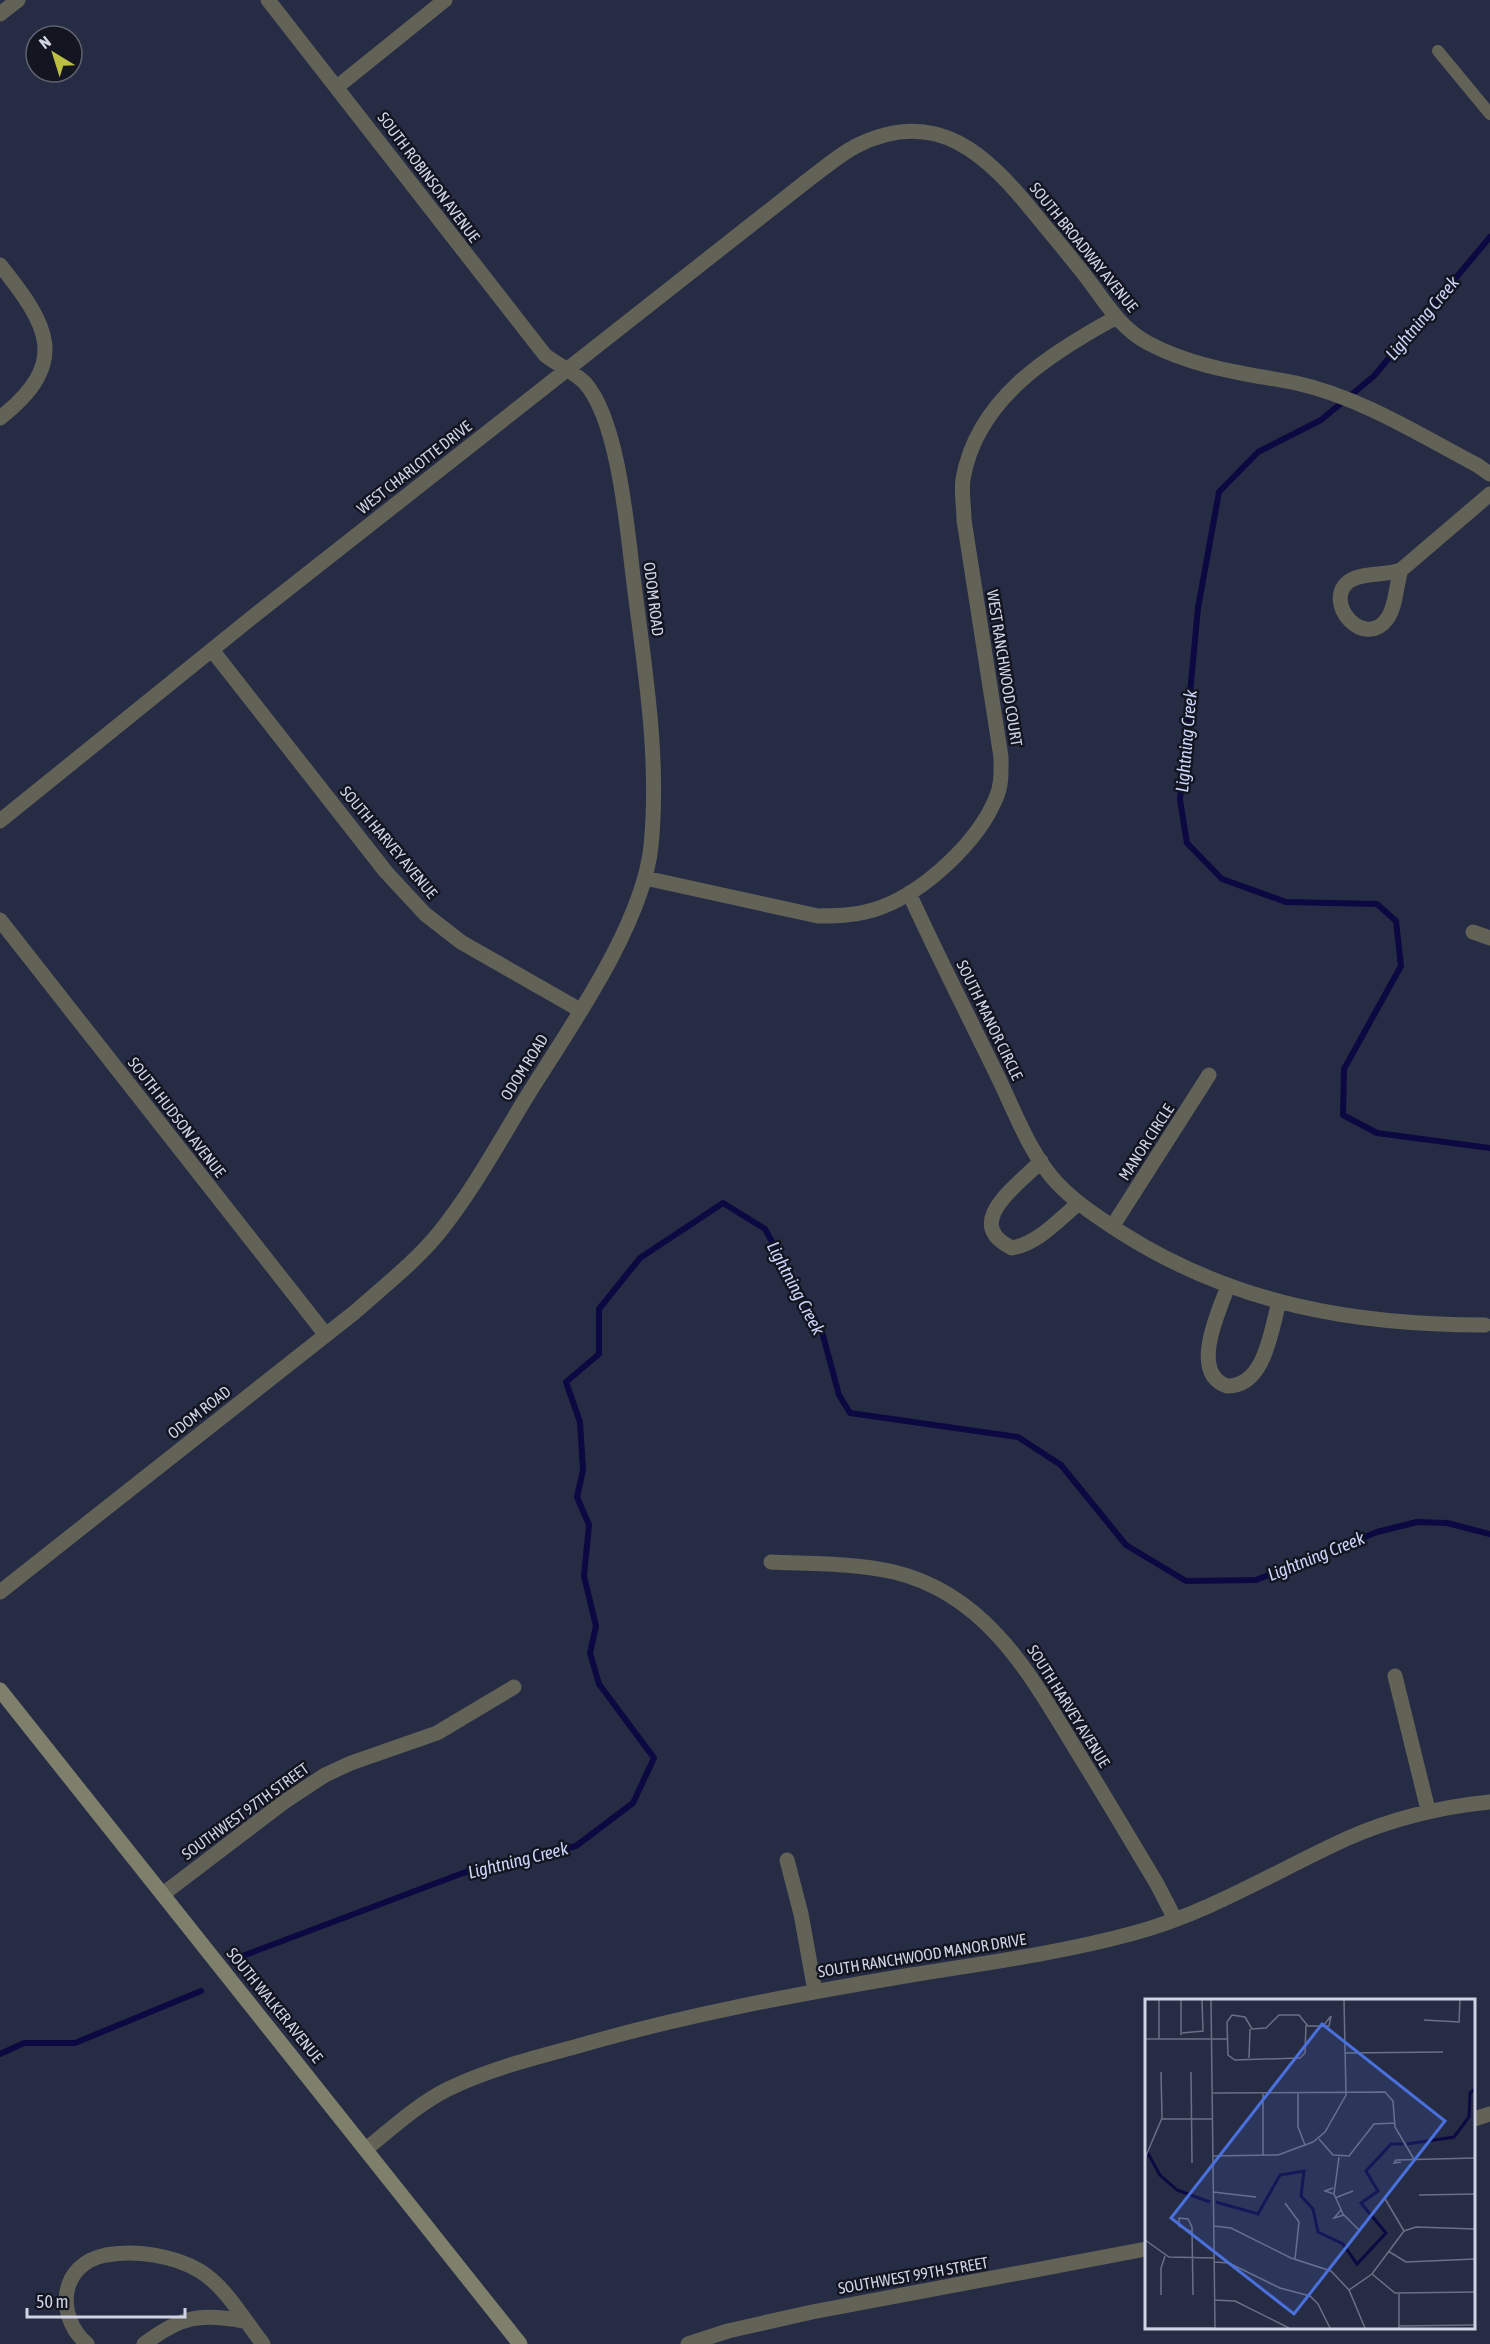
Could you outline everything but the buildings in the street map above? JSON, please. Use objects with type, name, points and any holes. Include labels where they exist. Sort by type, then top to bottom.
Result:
[{"type":"main road","name":"SOUTH WALKER AVENUE","points":[[0,1690],[520,2344]]},
{"type":"street","points":[[0,14],[16,0]]},
{"type":"street","name":"SOUTH ROBINSON AVENUE","points":[[268,0],[545,355],[566,371]]},
{"type":"street","points":[[337,87],[445,0]]},
{"type":"street","name":"SOUTH BROADWAY AVENUE","points":[[855,147],[899,133],[923,131],[959,141],[998,170],[1115,318],[1146,342],[1192,363],[1295,383],[1368,409],[1477,465],[1490,474]]},
{"type":"street","name":"WEST CHARLOTTE DRIVE","points":[[0,821],[212,650],[790,195],[855,147]]},
{"type":"street","points":[[0,266],[37,315],[44,338],[44,363],[27,393],[0,418]]},
{"type":"street","name":"WEST RANCHWOOD COURT","points":[[645,878],[818,916],[864,912],[884,906],[930,880],[978,830],[997,796],[1001,778],[999,732],[988,687],[964,520],[962,481],[971,445],[994,408],[1023,379],[1046,361],[1115,318]]},
{"type":"street","name":"ODOM ROAD","points":[[0,1592],[326,1335],[401,1272],[442,1229],[490,1158],[622,936],[645,878],[651,847],[653,789],[650,705],[618,468],[597,403],[582,380],[566,371]]},
{"type":"street","points":[[1401,570],[1392,611],[1387,620],[1374,629],[1365,630],[1349,621],[1341,602],[1345,585],[1356,577],[1387,575],[1401,570],[1490,494]]},
{"type":"street","name":"SOUTH HARVEY AVENUE","points":[[212,650],[386,872],[425,914],[462,942],[580,1010]]},
{"type":"street","name":"SOUTH MANOR CIRCLE","points":[[909,893],[1041,1161],[1056,1182],[1079,1203],[1146,1248],[1228,1286],[1279,1302],[1400,1324],[1485,1325]]},
{"type":"street","name":"SOUTH HUDSON AVENUE","points":[[0,921],[326,1335]]},
{"type":"street","points":[[1473,932],[1490,939]]},
{"type":"street","name":"MANOR CIRCLE","points":[[1112,1227],[1209,1075]]},
{"type":"street","points":[[1041,1161],[1004,1197],[992,1213],[992,1228],[996,1236],[1012,1248],[1022,1246],[1032,1242],[1079,1203]]},
{"type":"street","points":[[1228,1286],[1209,1347],[1207,1361],[1213,1377],[1227,1386],[1243,1382],[1260,1366],[1279,1302]]},
{"type":"street","name":"SOUTH HARVEY AVENUE","points":[[771,1562],[860,1567],[895,1573],[949,1597],[984,1621],[1030,1674],[1157,1884],[1174,1919]]},
{"type":"street","points":[[1395,1676],[1428,1810]]},
{"type":"street","name":"SOUTHWEST 97TH STREET","points":[[163,1894],[284,1802],[325,1775],[370,1755],[437,1732],[514,1687]]},
{"type":"street","name":"SOUTH RANCHWOOD MANOR DRIVE","points":[[366,2149],[420,2105],[473,2078],[662,2021],[815,1991],[1060,1950],[1136,1933],[1262,1881],[1348,1838],[1428,1810],[1490,1802]]},
{"type":"street","points":[[787,1860],[801,1914],[815,1991]]},
{"type":"street","points":[[1475,2118],[1490,2114]]},
{"type":"street","name":"SOUTHWEST 99TH STREET","points":[[688,2344],[728,2331],[812,2312],[1145,2249]]},
{"type":"street","points":[[87,2344],[72,2327],[67,2317],[66,2293],[76,2273],[92,2260],[104,2255],[134,2253],[161,2256],[201,2271],[218,2285],[263,2344]]},
{"type":"street","points":[[144,2344],[167,2327],[191,2318],[218,2317],[244,2321]]},
{"type":"lane","points":[[1438,51],[1490,114]]},
{"type":"waterway","name":"Lightning Creek","points":[[1490,237],[1374,376],[1321,420],[1258,452],[1219,492],[1198,608],[1180,800],[1187,843],[1222,879],[1286,902],[1377,904],[1396,921],[1401,966],[1344,1069],[1343,1115],[1377,1133],[1490,1148]]},
{"type":"waterway","name":"Lightning Creek","points":[[245,1955],[463,1873],[576,1846],[633,1803],[654,1758],[599,1684],[590,1653],[596,1626],[584,1576],[589,1525],[577,1497],[583,1470],[580,1422],[566,1382],[599,1354],[599,1309],[640,1258],[723,1203],[765,1229],[822,1332],[839,1395],[850,1413],[1018,1437],[1061,1465],[1126,1545],[1186,1581],[1256,1580],[1377,1532],[1417,1522],[1447,1523],[1490,1534]]},
{"type":"waterway","name":"Lightning Creek","points":[[0,2054],[24,2043],[75,2043],[201,1991]]}]
